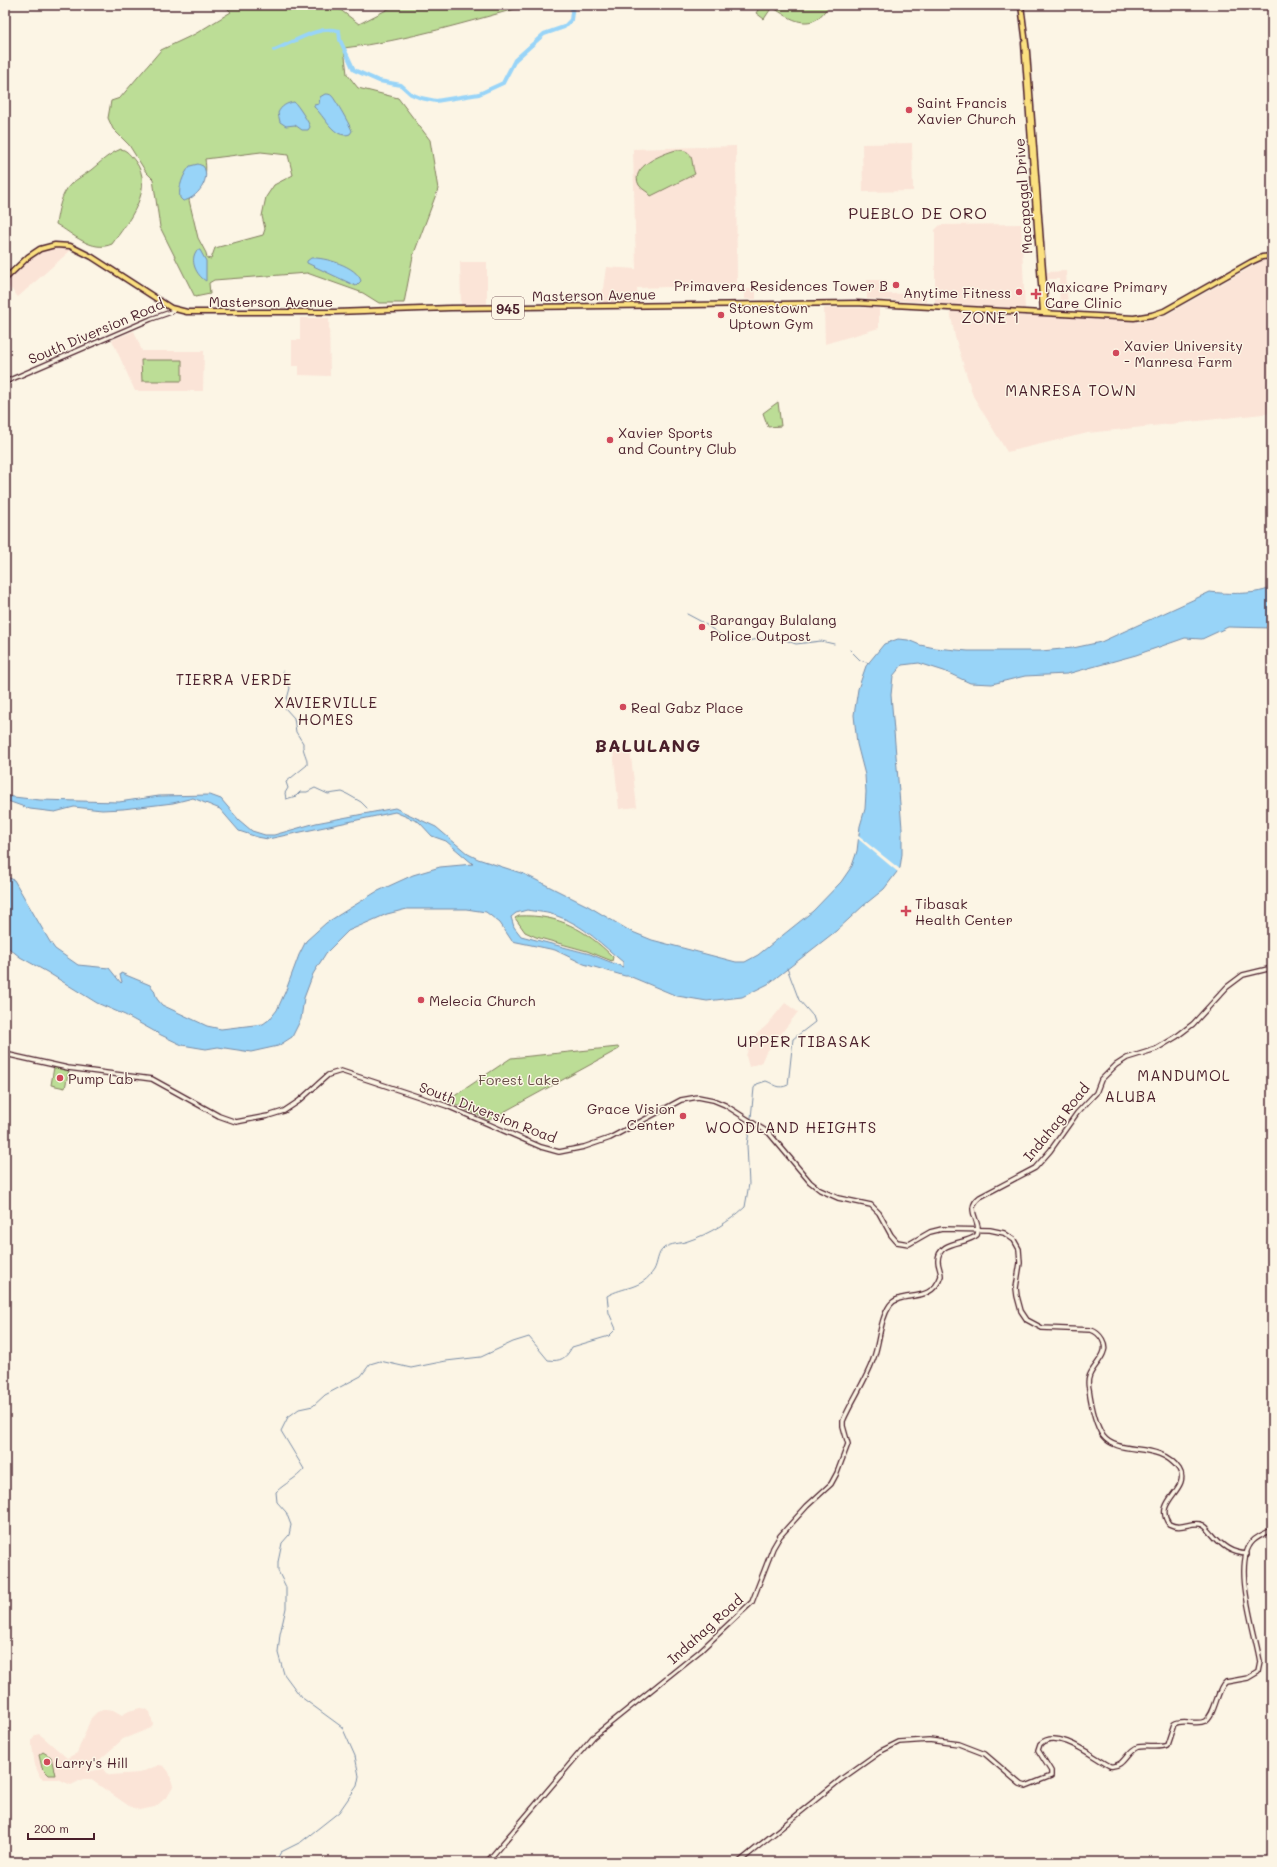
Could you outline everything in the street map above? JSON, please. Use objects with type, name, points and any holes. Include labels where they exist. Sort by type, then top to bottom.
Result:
[{"type":"main road","name":"Macapagal Drive","points":[[1021,5],[1044,312]]},
{"type":"main road","name":"Masterson Avenue","points":[[5,279],[28,257],[40,249],[55,245],[70,246],[92,257],[174,310],[198,312],[335,312],[454,308],[830,302],[875,303],[1134,318],[1158,314],[1173,307],[1251,262],[1262,257],[1272,256]]},
{"type":"main road","name":"South Diversion Road","points":[[5,382],[174,310]]},
{"type":"main road","name":"Indahag Road","points":[[487,1862],[593,1737],[706,1646],[752,1602],[773,1548],[780,1536],[807,1506],[831,1484],[837,1473],[848,1444],[843,1421],[872,1365],[884,1320],[890,1306],[899,1298],[916,1297],[930,1290],[940,1276],[938,1260],[942,1249],[971,1239],[978,1234],[973,1209],[975,1202],[980,1197],[1035,1168],[1050,1151],[1078,1113],[1096,1093],[1101,1080],[1116,1065],[1127,1058],[1162,1046],[1195,1023],[1227,987],[1242,975],[1272,968]]},
{"type":"main road","name":"South Diversion Road","points":[[5,1054],[68,1068],[152,1079],[223,1118],[236,1122],[268,1116],[284,1111],[299,1101],[328,1075],[340,1071],[447,1106],[541,1148],[560,1152],[584,1147],[610,1138],[681,1100],[691,1097],[704,1098],[725,1105],[769,1133],[810,1182],[820,1190],[838,1198],[871,1205],[879,1212],[891,1235],[897,1242],[909,1244],[927,1233],[938,1230],[990,1230],[1004,1233],[1014,1240],[1019,1249],[1020,1262],[1016,1288],[1017,1296],[1021,1311],[1029,1322],[1042,1328],[1091,1330],[1096,1332],[1102,1338],[1104,1350],[1090,1373],[1088,1386],[1101,1433],[1112,1444],[1162,1454],[1176,1465],[1182,1477],[1164,1509],[1165,1516],[1169,1524],[1180,1527],[1195,1524],[1202,1525],[1226,1549],[1237,1553],[1247,1554]]},
{"type":"main road","points":[[739,1862],[832,1786],[880,1751],[899,1742],[929,1740],[959,1744],[985,1754],[1020,1784],[1026,1786],[1051,1776],[1051,1770],[1038,1750],[1040,1744],[1046,1740],[1064,1741],[1074,1744],[1105,1764],[1114,1767],[1121,1764],[1137,1748],[1167,1745],[1174,1724],[1183,1721],[1198,1722],[1206,1720],[1210,1716],[1224,1684],[1232,1680],[1252,1676],[1259,1670],[1259,1654],[1244,1577],[1247,1554],[1253,1540],[1272,1530]]},
{"type":"shaded area","points":[[912,143],[913,191],[863,192],[862,144]]},
{"type":"shaded area","points":[[736,146],[737,285],[637,288],[638,303],[601,303],[606,267],[636,269],[633,149]]},
{"type":"shaded area","points":[[1021,224],[1025,309],[935,304],[935,230],[940,225]]},
{"type":"shaded area","points":[[58,247],[71,250],[18,297],[5,282],[28,259],[38,252]]},
{"type":"shaded area","name":"Xavier University - Manresa Farm","points":[[1272,260],[1272,413],[1088,433],[1007,452],[973,396],[955,337],[950,311],[1139,322],[1164,316],[1262,261]]},
{"type":"shaded area","points":[[460,262],[487,262],[487,305],[461,305]]},
{"type":"shaded area","points":[[1066,271],[1068,310],[1060,310],[1059,279],[1046,279],[1046,272]]},
{"type":"shaded area","points":[[867,280],[886,280],[887,294],[926,293],[926,302],[867,299]]},
{"type":"shaded area","points":[[745,289],[756,289],[756,299],[745,299]]},
{"type":"shaded area","points":[[824,308],[879,308],[879,328],[825,344]]},
{"type":"shaded area","points":[[300,318],[329,318],[330,376],[299,375],[299,366],[292,366],[292,340],[300,340]]},
{"type":"shaded area","points":[[134,331],[142,351],[204,351],[203,391],[135,391],[112,340]]},
{"type":"shaded area","points":[[630,748],[637,807],[619,809],[613,750]]},
{"type":"shaded area","points":[[785,1003],[798,1012],[765,1054],[761,1063],[749,1067],[746,1056],[751,1039],[767,1025]]},
{"type":"shaded area","points":[[140,1708],[146,1709],[150,1712],[153,1724],[151,1728],[123,1739],[86,1772],[103,1769],[106,1773],[111,1775],[139,1773],[159,1765],[164,1766],[169,1772],[173,1786],[168,1796],[155,1807],[139,1810],[129,1806],[90,1779],[83,1779],[71,1785],[58,1779],[43,1779],[40,1777],[35,1765],[32,1746],[32,1739],[35,1735],[39,1734],[67,1758],[77,1753],[91,1718],[97,1712],[106,1709],[113,1710],[122,1715]]},
{"type":"green space","points":[[224,5],[334,5],[359,24],[396,5],[530,5],[414,36],[344,48],[347,74],[358,88],[398,98],[430,140],[438,189],[413,256],[404,303],[379,303],[363,293],[307,273],[214,280],[209,283],[210,294],[195,297],[160,227],[153,179],[146,172],[129,145],[113,129],[108,118],[111,101],[120,98],[161,50],[195,34],[231,12]],"holes":[[[261,152],[288,155],[293,175],[274,185],[266,197],[262,216],[265,229],[263,235],[215,248],[211,259],[207,258],[198,238],[189,200],[205,177],[205,159]]]},
{"type":"green space","points":[[761,5],[875,5],[872,7],[828,7],[817,19],[805,22],[788,17],[772,7],[764,19],[756,13]]},
{"type":"green space","points":[[121,149],[130,155],[141,171],[143,182],[141,193],[132,215],[112,244],[97,246],[90,244],[56,224],[60,203],[71,184],[108,156]]},
{"type":"green space","points":[[676,150],[682,150],[689,154],[695,174],[651,196],[639,185],[637,178],[639,172],[648,162]]},
{"type":"green space","points":[[141,360],[182,360],[182,381],[142,381]]},
{"type":"green space","points":[[778,402],[781,426],[768,427],[763,413]]},
{"type":"green space","points":[[519,916],[547,918],[571,926],[593,939],[603,947],[613,957],[612,961],[587,951],[536,937],[525,932],[515,918]]},
{"type":"green space","name":"Forest Lake","points":[[618,1047],[619,1049],[489,1120],[447,1101],[511,1058]]},
{"type":"green space","name":"Pump Lab","points":[[54,1067],[69,1070],[65,1088],[51,1085]]},
{"type":"green space","name":"Larry's Hill","points":[[43,1752],[51,1757],[55,1775],[49,1775],[42,1768],[39,1755]]},
{"type":"water","points":[[325,94],[331,95],[336,102],[351,128],[352,131],[350,134],[344,135],[334,130],[314,107],[314,105],[319,104],[320,97]]},
{"type":"water","points":[[294,102],[308,122],[310,127],[308,130],[302,130],[295,125],[286,126],[280,122],[278,113],[281,108],[284,105]]},
{"type":"water","points":[[198,164],[203,166],[206,176],[202,187],[193,196],[183,201],[180,198],[180,185],[183,177],[190,166]]},
{"type":"water","points":[[197,250],[200,250],[206,261],[206,281],[199,275],[195,267],[194,258]]},
{"type":"water","points":[[311,258],[324,259],[347,267],[358,276],[361,281],[356,286],[307,263],[307,261]]},
{"type":"water","points":[[1272,587],[1272,628],[1228,627],[1202,639],[1185,638],[1136,655],[1067,674],[1025,676],[992,684],[970,683],[944,671],[919,663],[902,665],[893,676],[891,695],[902,828],[902,854],[900,868],[884,889],[836,931],[768,984],[742,997],[707,1001],[677,996],[629,976],[584,964],[555,950],[512,941],[500,923],[486,912],[466,909],[407,909],[387,914],[348,931],[326,953],[313,974],[304,998],[301,1019],[292,1037],[278,1046],[251,1052],[218,1047],[206,1049],[182,1045],[125,1015],[97,1003],[20,957],[5,945],[5,876],[14,880],[55,949],[78,965],[109,968],[121,983],[121,973],[150,985],[154,990],[157,999],[162,1005],[207,1026],[221,1029],[263,1024],[270,1019],[277,1010],[306,941],[326,923],[376,892],[413,875],[440,867],[473,864],[446,841],[432,836],[419,822],[395,812],[268,839],[239,831],[220,809],[193,798],[173,803],[123,809],[102,810],[74,807],[55,812],[30,809],[5,800],[5,796],[40,800],[119,802],[159,796],[210,795],[221,799],[239,820],[252,831],[265,835],[274,835],[316,823],[395,808],[436,827],[468,854],[478,859],[524,874],[588,906],[630,931],[652,940],[736,962],[745,962],[758,955],[813,911],[841,882],[852,866],[857,851],[860,826],[865,809],[866,792],[865,775],[857,744],[854,715],[858,689],[866,666],[884,644],[898,639],[908,640],[920,645],[935,648],[968,651],[1041,651],[1073,648],[1101,642],[1210,592],[1251,593],[1267,590]],"holes":[[[527,910],[554,915],[575,924],[623,962],[623,967],[590,954],[521,936],[514,927],[511,917],[516,913]]]},
{"type":"pier","points":[[857,835],[901,870],[899,873],[857,838]]},
{"type":"waterway","points":[[274,50],[315,32],[323,30],[339,31],[340,40],[354,70],[379,81],[401,85],[411,94],[436,101],[479,94],[503,83],[515,60],[544,34],[564,27],[571,20],[573,5]]},
{"type":"waterway","points":[[687,614],[702,622]]},
{"type":"waterway","points":[[705,624],[725,638],[739,642],[760,639],[785,640],[796,644],[821,641],[834,644]]},
{"type":"waterway","points":[[850,650],[860,660],[869,663]]},
{"type":"waterway","points":[[283,671],[290,688],[287,705],[285,708],[294,718],[296,732],[303,743],[303,749],[307,759],[307,765],[286,782],[288,788],[285,793],[286,799],[296,796],[300,792],[307,792],[315,788],[328,794],[342,792],[361,802],[367,808]]},
{"type":"waterway","points":[[751,1118],[754,1088],[757,1084],[766,1081],[779,1087],[788,1085],[793,1039],[815,1022],[813,1016],[799,1000],[787,968]]},
{"type":"waterway","points":[[275,1862],[281,1852],[301,1842],[339,1812],[357,1786],[359,1776],[355,1756],[342,1727],[301,1697],[284,1674],[278,1653],[280,1634],[286,1608],[286,1587],[278,1571],[278,1562],[282,1543],[289,1535],[291,1525],[286,1512],[277,1502],[276,1492],[298,1476],[304,1469],[281,1431],[288,1417],[299,1409],[313,1406],[325,1395],[361,1376],[370,1364],[380,1361],[411,1368],[446,1361],[481,1357],[513,1342],[529,1337],[548,1360],[560,1360],[568,1354],[572,1347],[609,1336],[616,1329],[609,1313],[607,1296],[644,1281],[654,1270],[659,1255],[664,1248],[688,1241],[711,1231],[732,1218],[745,1207],[749,1184],[747,1145],[750,1124]]},
{"type":"place","name":"Saint Francis Xavier Church","points":[[909,110]]},
{"type":"place","name":"Primavera Residences Tower B","points":[[896,285]]},
{"type":"place","name":"Anytime Fitness","points":[[1019,292]]},
{"type":"place","name":"Maxicare Primary Care Clinic","points":[[1036,294]]},
{"type":"place","name":"Stonestown Uptown Gym","points":[[721,315]]},
{"type":"place","name":"Xavier University - Manresa Farm","points":[[1116,353]]},
{"type":"place","name":"Xavier Sports and Country Club","points":[[610,440]]},
{"type":"place","name":"Barangay Bulalang Police Outpost","points":[[702,627]]},
{"type":"place","name":"Real Gabz Place","points":[[623,707]]},
{"type":"place","name":"Tibasak Health Center","points":[[906,911]]},
{"type":"place","name":"Melecia Church","points":[[421,1000]]},
{"type":"place","name":"Pump Lab","points":[[60,1078]]},
{"type":"place","name":"Grace Vision Center","points":[[683,1116]]},
{"type":"place","name":"Larry's Hill","points":[[47,1762]]},
{"type":"district","name":"PUEBLO DE ORO","points":[[918,212]]},
{"type":"district","name":"ZONE 1","points":[[991,317]]},
{"type":"district","name":"MANRESA TOWN","points":[[1071,390]]},
{"type":"district","name":"TIERRA VERDE","points":[[234,679]]},
{"type":"district","name":"XAVIERVILLE HOMES","points":[[326,710]]},
{"type":"district","name":"BALULANG","points":[[648,745]]},
{"type":"district","name":"UPPER TIBASAK","points":[[804,1040]]},
{"type":"district","name":"MANDUMOL","points":[[1184,1075]]},
{"type":"district","name":"ALUBA","points":[[1131,1096]]},
{"type":"district","name":"WOODLAND HEIGHTS","points":[[791,1127]]}]
